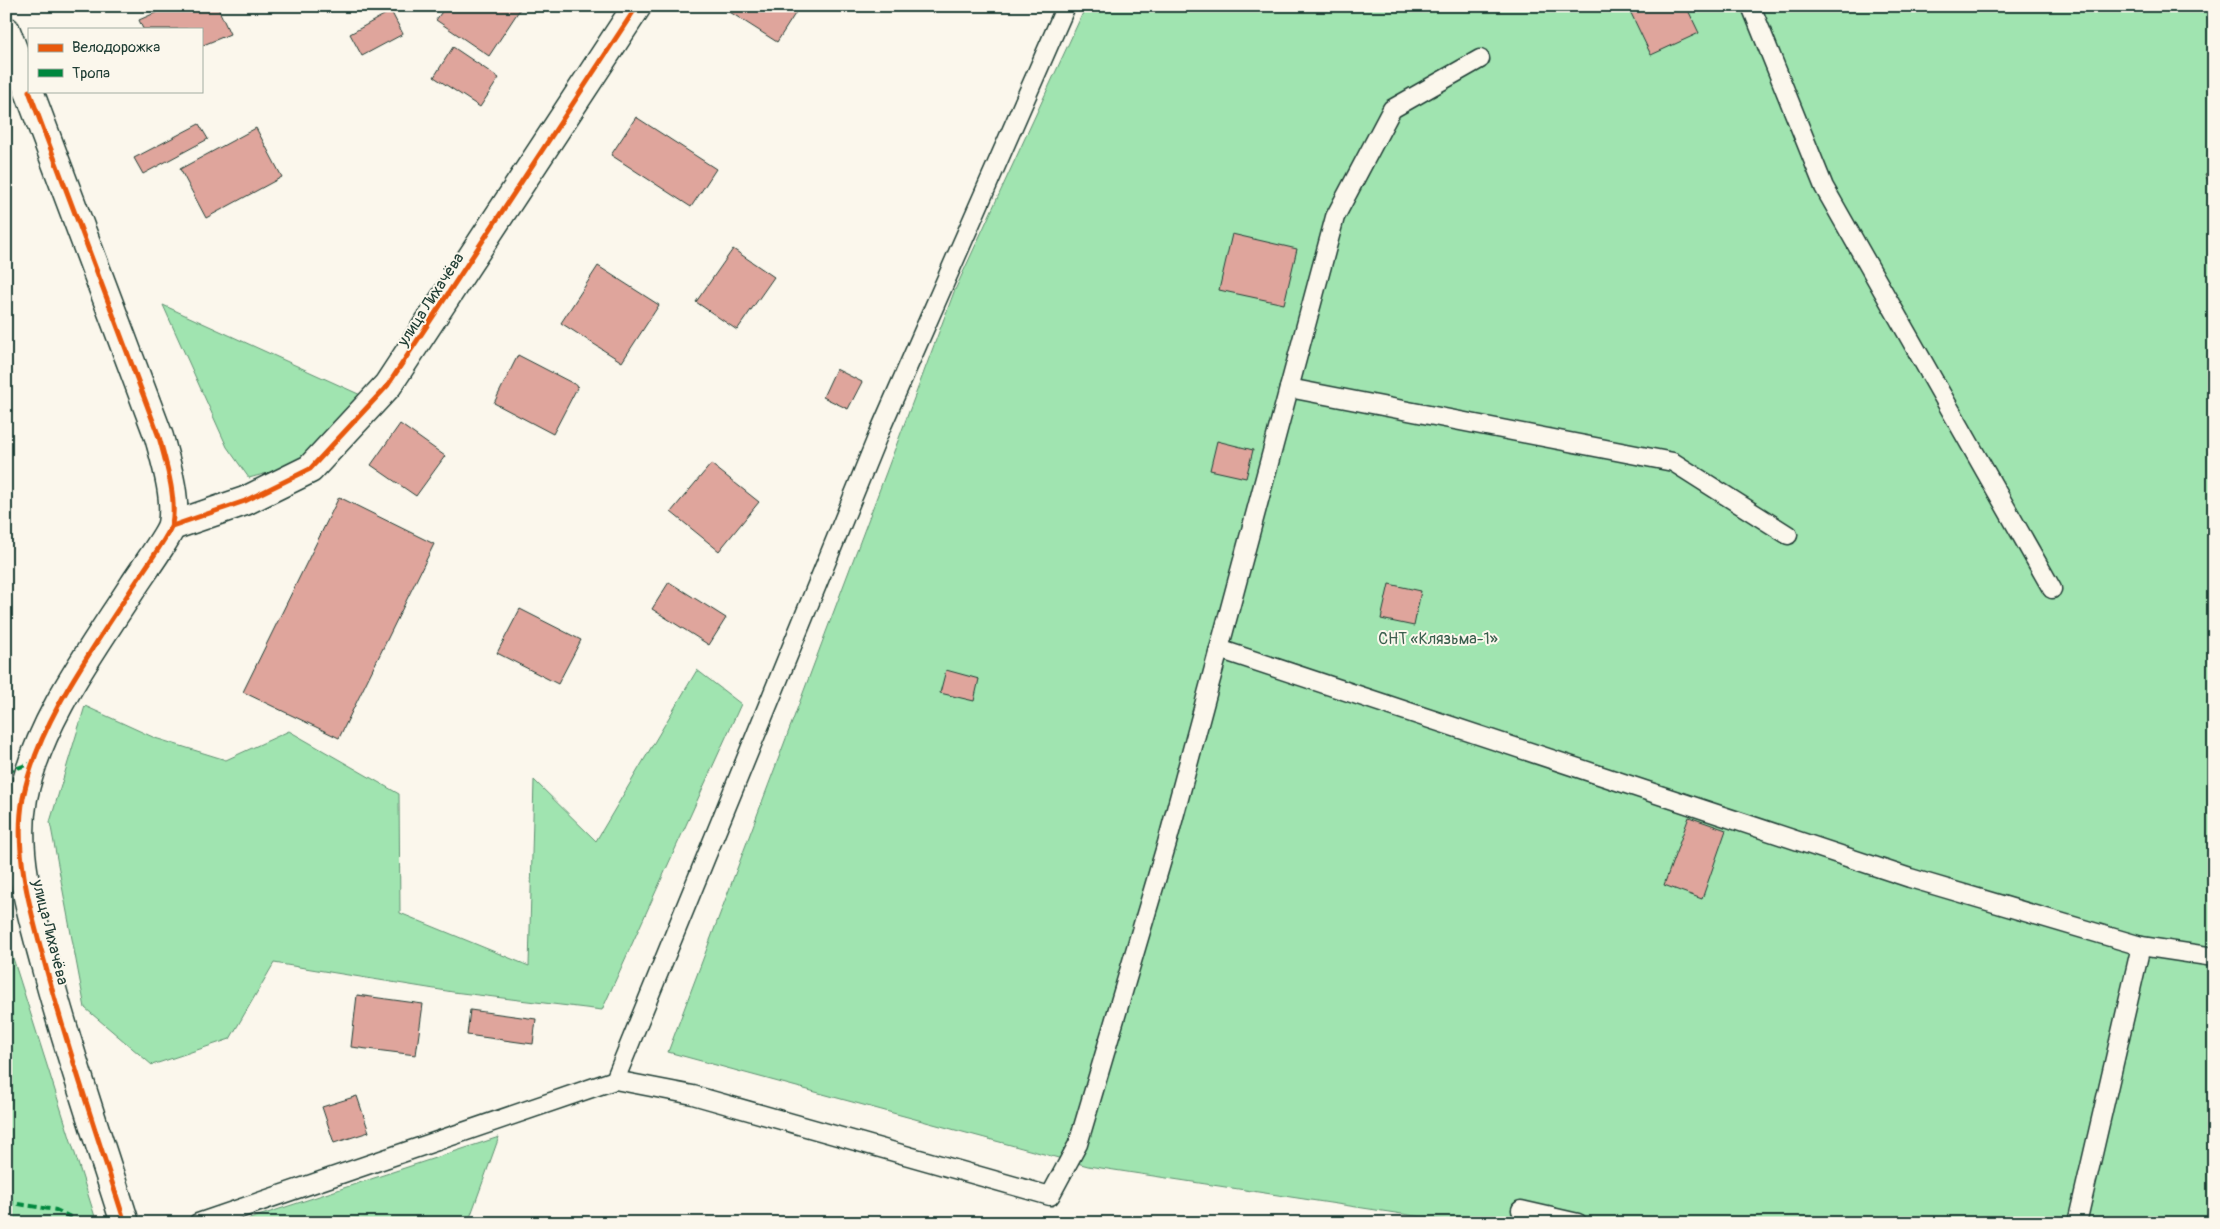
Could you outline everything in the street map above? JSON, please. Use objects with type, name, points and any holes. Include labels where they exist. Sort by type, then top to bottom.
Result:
[{"type":"street","name":"улица Лихачёва","points":[[125,1223],[56,1004],[26,890],[21,834],[23,800],[32,763],[51,721],[82,666],[172,526],[245,501],[310,469],[388,385],[637,6]]},
{"type":"street","points":[[6,31],[28,88]]},
{"type":"street","points":[[29,92],[159,437],[171,482],[172,526]]},
{"type":"lane","points":[[615,1080],[882,428],[1066,6]]},
{"type":"lane","points":[[1751,6],[1824,187],[2052,589]]},
{"type":"lane","points":[[198,1223],[615,1080],[692,1095],[1050,1196],[1078,1144],[1167,843],[1335,217],[1392,109],[1480,59]]},
{"type":"lane","points":[[1289,388],[1673,462],[1788,535]]},
{"type":"lane","points":[[1219,649],[1910,878],[2140,946],[2214,958]]},
{"type":"lane","points":[[2078,1223],[2140,946]]},
{"type":"lane","points":[[1521,1210],[1578,1223]]},
{"type":"green space","name":"СНТ «Клязьма-1»","points":[[1086,6],[2214,6],[2214,1223],[1461,1223],[1088,1166],[668,1052],[954,292]]},
{"type":"green space","points":[[163,305],[365,397],[351,424],[293,466],[249,478],[227,447]]},
{"type":"green space","points":[[697,670],[741,704],[602,1010],[453,992],[274,963],[230,1039],[152,1065],[85,1008],[50,822],[85,706],[155,738],[226,760],[289,731],[399,794],[400,913],[529,966],[534,780],[596,841]]},
{"type":"green space","points":[[6,936],[97,1223],[6,1223]]},
{"type":"green space","points":[[499,1137],[468,1223],[237,1223]]},
{"type":"building","points":[[171,6],[217,6],[230,34],[202,46],[202,28],[143,28],[139,20]]},
{"type":"building","points":[[446,6],[522,6],[489,56],[436,20]]},
{"type":"building","points":[[727,6],[800,6],[777,42],[725,9]]},
{"type":"building","points":[[1640,6],[1686,6],[1699,33],[1651,55],[1630,11]]},
{"type":"building","points":[[391,11],[403,34],[362,56],[350,34]]},
{"type":"building","points":[[453,47],[499,78],[480,107],[434,77]]},
{"type":"building","points":[[636,117],[716,169],[691,207],[611,155]]},
{"type":"building","points":[[199,124],[208,139],[143,174],[134,158]]},
{"type":"building","points":[[256,128],[282,177],[206,218],[180,169]]},
{"type":"building","points":[[2214,171],[2214,194],[2205,174]]},
{"type":"building","points":[[1232,234],[1297,249],[1284,304],[1219,290]]},
{"type":"building","points":[[733,249],[774,277],[737,330],[696,302]]},
{"type":"building","points":[[598,266],[659,305],[622,362],[561,323]]},
{"type":"building","points":[[518,355],[578,386],[553,434],[494,403]]},
{"type":"building","points":[[836,369],[862,382],[848,409],[823,397]]},
{"type":"building","points":[[400,424],[445,456],[416,496],[371,465]]},
{"type":"building","points":[[1217,441],[1253,450],[1246,478],[1210,470]]},
{"type":"building","points":[[711,464],[759,502],[719,551],[671,512]]},
{"type":"building","points":[[339,497],[434,544],[339,738],[243,692]]},
{"type":"building","points":[[669,582],[726,618],[709,645],[652,609]]},
{"type":"building","points":[[1389,584],[1421,591],[1414,626],[1381,619]]},
{"type":"building","points":[[520,609],[581,640],[558,684],[497,653]]},
{"type":"building","points":[[946,670],[979,679],[974,701],[940,693]]},
{"type":"building","points":[[1689,817],[1726,830],[1702,899],[1664,885]]},
{"type":"building","points":[[357,995],[423,1004],[416,1055],[351,1047]]},
{"type":"building","points":[[470,1010],[536,1019],[533,1044],[467,1035]]},
{"type":"building","points":[[357,1096],[369,1132],[334,1143],[322,1107]]},
{"type":"marked path","points":[[6,772],[32,763]]},
{"type":"marked path","points":[[6,1202],[56,1210],[83,1223]]},
{"type":"cycle path","points":[[172,526],[245,501],[310,469],[388,385],[637,6]]},
{"type":"cycle path","points":[[29,92],[159,437],[170,480],[173,503],[170,529],[85,660],[54,714],[30,770],[20,819],[22,861],[34,924],[63,1029],[125,1223]]}]
